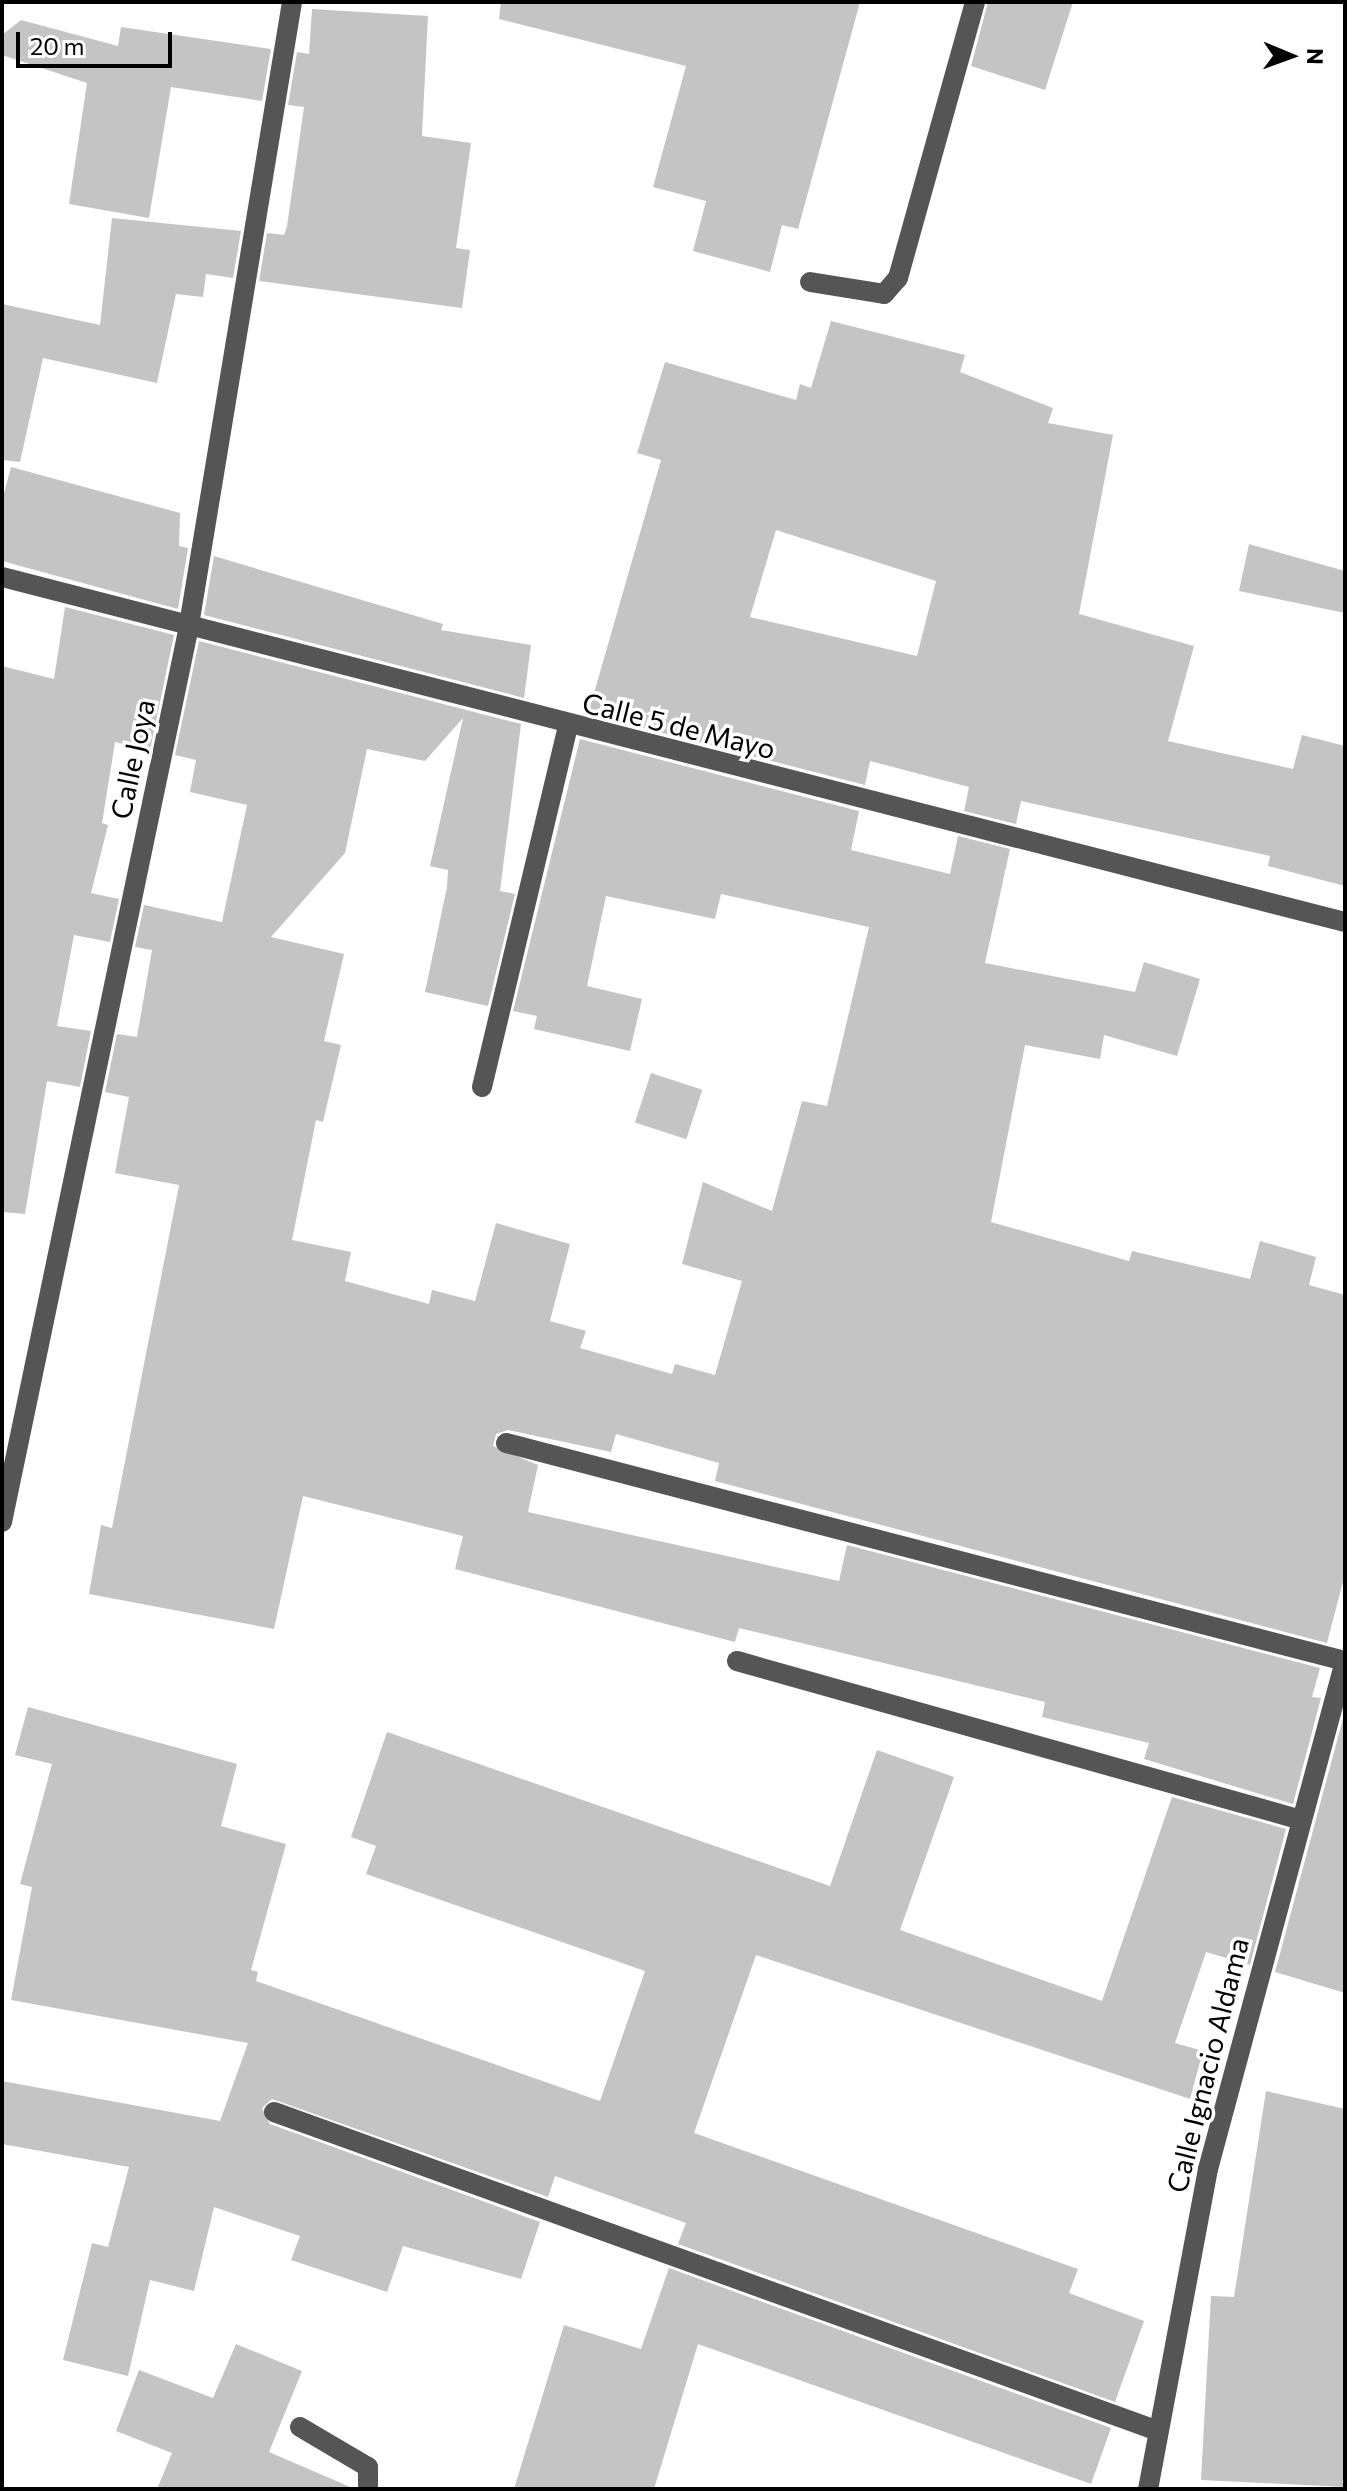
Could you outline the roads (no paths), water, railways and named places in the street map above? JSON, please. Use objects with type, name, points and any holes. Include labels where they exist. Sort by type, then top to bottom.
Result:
[{"type":"street","name":"Calle Joya","points":[[2,1522],[188,631],[292,2]]},
{"type":"street","points":[[810,282],[884,294],[898,278],[975,2]]},
{"type":"street","name":"Calle 5 de Mayo","points":[[2,577],[188,631],[1345,922]]},
{"type":"street","points":[[482,1087],[568,726]]},
{"type":"street","points":[[506,1443],[1345,1661]]},
{"type":"street","points":[[737,1661],[1298,1819]]},
{"type":"street","name":"Calle Ignacio Aldama","points":[[1148,2489],[1208,2169],[1298,1819],[1345,1661]]},
{"type":"street","points":[[274,2112],[1158,2431]]},
{"type":"street","points":[[300,2427],[368,2467],[368,2489]]}]
